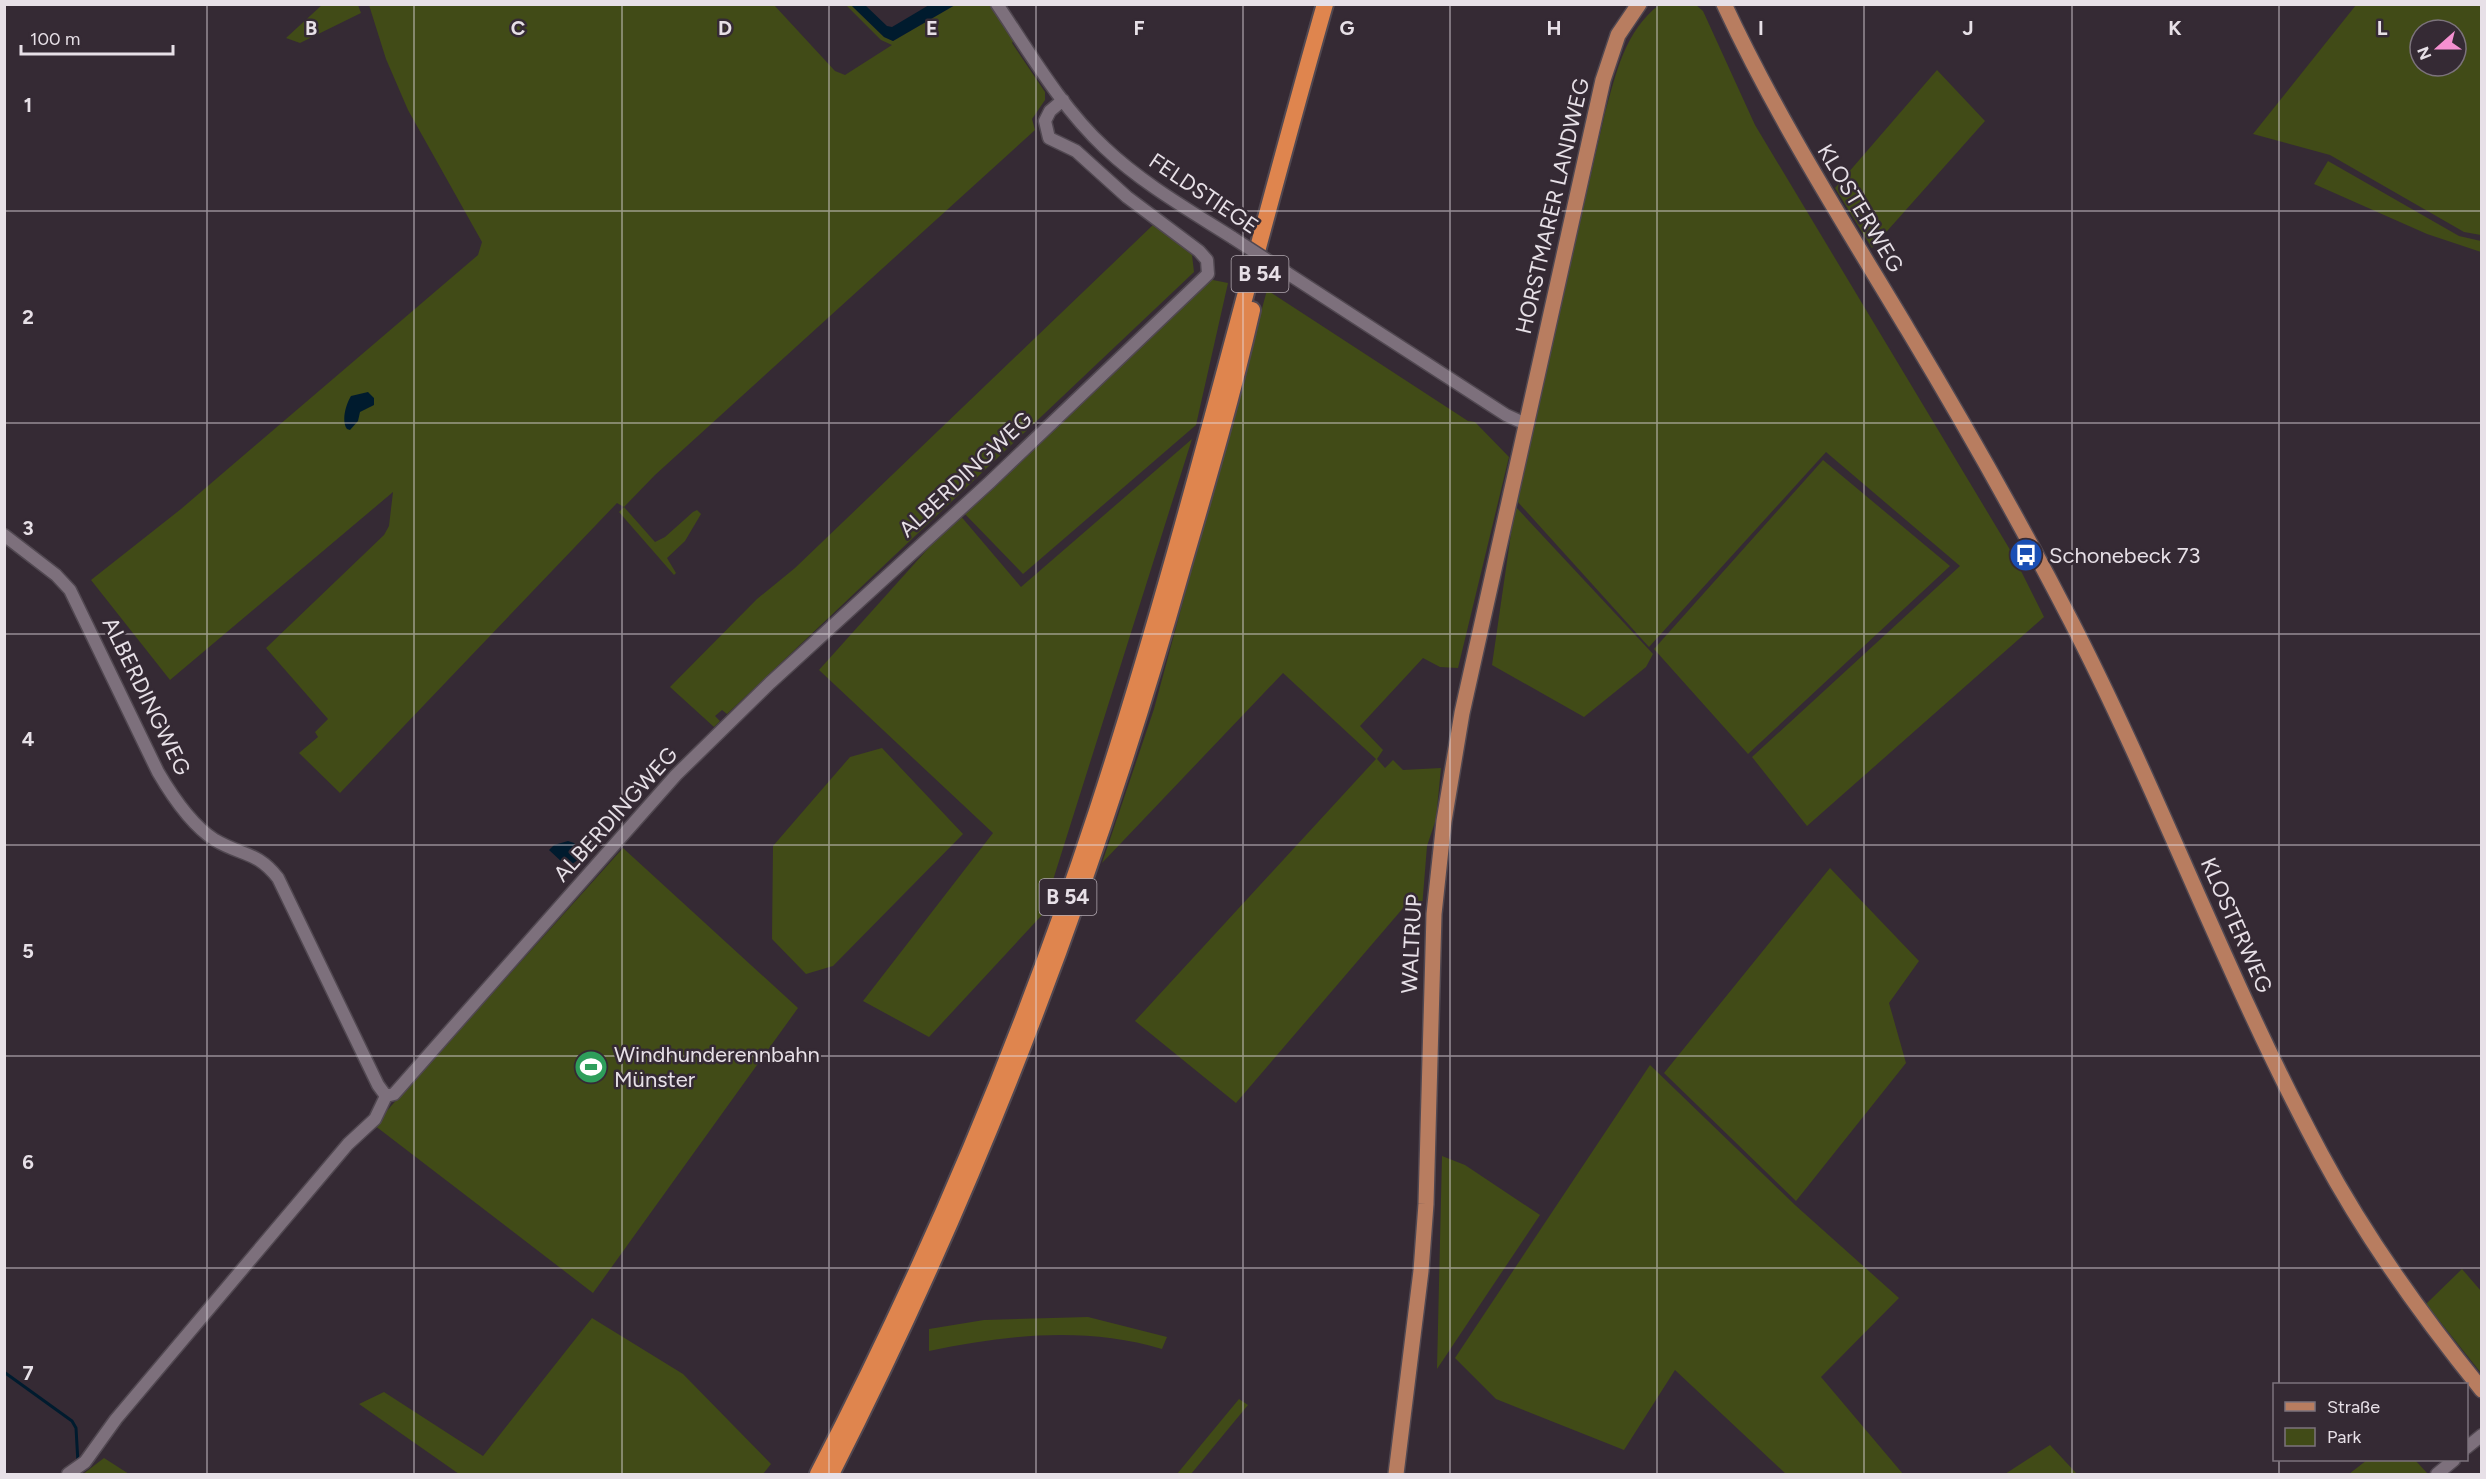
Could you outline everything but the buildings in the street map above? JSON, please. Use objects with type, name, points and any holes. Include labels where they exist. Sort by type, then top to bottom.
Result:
[{"type":"highway","name":"B 54","points":[[818,1474],[880,1349],[962,1168],[1017,1033],[1077,871],[1161,603],[1324,4]]},
{"type":"highway","name":"B 54","points":[[831,1474],[954,1218],[1031,1031],[1077,904],[1140,714],[1203,501],[1227,415],[1269,240],[1334,4]]},
{"type":"main road","name":"HORSTMARER LANDWEG","points":[[1526,424],[1603,80],[1618,35],[1639,4]]},
{"type":"main road","name":"KLOSTERWEG","points":[[1724,4],[1782,120],[1984,458],[2109,696],[2267,1047],[2323,1157],[2367,1233],[2414,1302],[2481,1390]]},
{"type":"main road","name":"WALTRUP","points":[[1396,1474],[1426,1204],[1434,914],[1444,820],[1462,713],[1526,424]]},
{"type":"street","name":"FELDSTIEGE","points":[[997,4],[1063,100],[1091,134],[1129,169],[1506,415],[1526,424]]},
{"type":"street","name":"ALBERDINGWEG","points":[[4,535],[56,575],[70,590],[158,772],[174,796],[212,838],[263,861],[278,878],[378,1085],[386,1096],[394,1094],[404,1086],[676,775],[770,683],[990,482],[1208,274],[1207,260],[1199,251],[1126,197],[1076,151],[1049,138],[1045,121],[1050,111],[1063,100]]},
{"type":"street","points":[[68,1474],[85,1462],[116,1419],[348,1144],[375,1119],[386,1096]]},
{"type":"street","points":[[2468,1446],[2481,1435]]},
{"type":"street","points":[[2437,1474],[2453,1461]]},
{"type":"green space","points":[[323,4],[358,5],[361,13],[300,43],[286,38]]},
{"type":"green space","points":[[369,5],[774,5],[835,71],[845,75],[892,45],[881,40],[846,5],[851,5],[884,37],[893,41],[955,5],[992,5],[1014,40],[1012,43],[1045,92],[1045,100],[1032,119],[1035,130],[655,475],[624,507],[617,503],[340,793],[299,753],[318,737],[315,732],[328,719],[266,648],[384,535],[389,526],[393,492],[170,680],[91,580],[181,509],[478,255],[482,242],[408,110],[386,59]]},
{"type":"green space","points":[[1659,5],[1696,5],[1703,11],[1755,125],[2012,553],[2044,617],[1807,826],[1752,757],[1960,566],[1826,452],[1649,647],[1516,500],[1613,83],[1630,40],[1647,15]]},
{"type":"green space","points":[[2356,5],[2481,5],[2481,235],[2464,232],[2330,155],[2253,134]]},
{"type":"green space","points":[[1937,70],[1985,121],[1872,248],[1835,188]]},
{"type":"green space","points":[[2328,161],[2459,236],[2481,241],[2481,252],[2427,234],[2314,184]]},
{"type":"green space","points":[[1154,224],[1192,255],[1194,272],[727,714],[722,710],[715,716],[720,721],[714,727],[670,687],[757,599],[795,568]]},
{"type":"green space","points":[[1208,279],[1228,283],[1196,425],[1023,574],[964,513]]},
{"type":"green space","points":[[1267,290],[1468,421],[1475,422],[1509,457],[1458,668],[1440,667],[1423,658],[1360,726],[1383,750],[1377,759],[1385,768],[1393,760],[1403,770],[1441,768],[1436,819],[1427,846],[1422,908],[1410,900],[1236,1103],[1135,1021],[1376,759],[1283,673],[1102,863],[1154,709]]},
{"type":"green space","points":[[1192,439],[1042,915],[929,1037],[863,1001],[993,833],[819,670],[959,514],[1021,587]]},
{"type":"green space","points":[[1823,460],[1950,566],[1748,754],[1654,649]]},
{"type":"green space","points":[[1515,506],[1653,654],[1646,667],[1584,717],[1492,665]]},
{"type":"green space","points":[[624,507],[655,542],[665,537],[693,512],[697,510],[701,514],[685,541],[667,558],[676,573],[674,575],[619,512]]},
{"type":"green space","points":[[882,748],[963,834],[833,966],[806,974],[772,939],[773,846],[850,757]]},
{"type":"green space","name":"Windhunderennbahn Münster","points":[[623,848],[798,1008],[593,1293],[374,1125]]},
{"type":"green space","points":[[1830,868],[1919,961],[1889,1003],[1906,1063],[1796,1201],[1664,1073]]},
{"type":"green space","points":[[1650,1065],[1795,1205],[1899,1298],[1821,1377],[1903,1474],[1786,1474],[1675,1370],[1624,1450],[1496,1399],[1455,1358]]},
{"type":"green space","points":[[1442,1156],[1465,1165],[1540,1215],[1437,1369]]},
{"type":"green space","points":[[2462,1269],[2481,1291],[2481,1373],[2426,1304]]},
{"type":"green space","points":[[1088,1317],[1167,1337],[1162,1349],[1104,1337],[1045,1335],[958,1345],[929,1351],[929,1329],[984,1320]]},
{"type":"green space","points":[[592,1318],[683,1374],[771,1464],[763,1474],[459,1474],[359,1404],[384,1392],[483,1456]]},
{"type":"green space","points":[[1239,1399],[1248,1405],[1191,1474],[1177,1474]]},
{"type":"green space","points":[[2050,1445],[2077,1474],[2005,1474]]},
{"type":"green space","points":[[104,1458],[129,1474],[83,1474]]},
{"type":"green space","points":[[2366,1461],[2416,1461],[2428,1474],[2349,1474]]},
{"type":"water","points":[[851,5],[865,5],[887,26],[892,27],[929,5],[955,5],[893,41],[884,37]]},
{"type":"water","points":[[368,392],[374,398],[374,405],[360,412],[358,421],[350,430],[347,429],[344,417],[351,396]]},
{"type":"water","points":[[568,841],[574,843],[580,850],[579,859],[571,865],[563,863],[549,850],[554,845]]},
{"type":"waterway","points":[[4,1372],[72,1421],[76,1428],[78,1463]]},
{"type":"place","name":"Schonebeck 73","points":[[2026,555]]},
{"type":"place","name":"Windhunderennbahn Münster","points":[[591,1067]]}]
